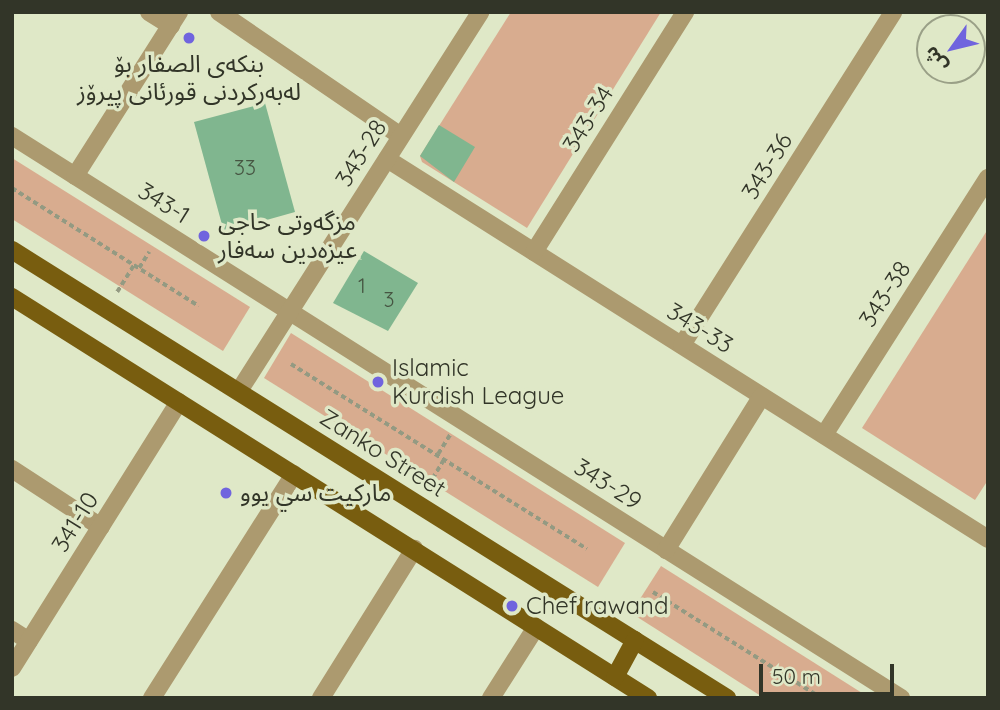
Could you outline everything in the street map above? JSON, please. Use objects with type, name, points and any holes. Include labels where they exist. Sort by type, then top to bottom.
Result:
[{"type":"main road","name":"Zanko Street","points":[[12,250],[727,698]]},
{"type":"main road","points":[[12,297],[648,698]]},
{"type":"main road","points":[[615,677],[635,640]]},
{"type":"street","points":[[75,176],[175,19],[149,12]]},
{"type":"street","points":[[219,12],[401,136]]},
{"type":"street","name":"343-28","points":[[239,391],[480,12]]},
{"type":"street","name":"343-34","points":[[534,252],[685,12]]},
{"type":"street","name":"343-36","points":[[682,345],[893,12]]},
{"type":"street","name":"343-1","points":[[12,136],[290,311]]},
{"type":"street","name":"343-33","points":[[387,159],[824,435],[985,532]]},
{"type":"street","name":"343-38","points":[[824,435],[988,178]]},
{"type":"street","name":"343-29","points":[[290,311],[901,698]]},
{"type":"street","points":[[666,550],[762,396]]},
{"type":"street","name":"341-10","points":[[12,668],[179,402]]},
{"type":"street","points":[[12,469],[101,527]]},
{"type":"street","points":[[152,698],[293,474]]},
{"type":"street","points":[[321,698],[414,549]]},
{"type":"street","points":[[491,698],[536,627]]},
{"type":"street","points":[[12,630],[29,641]]},
{"type":"path","points":[[12,188],[199,306]]},
{"type":"path","points":[[139,268],[149,252]]},
{"type":"path","points":[[117,292],[134,265]]},
{"type":"path","points":[[290,364],[445,458],[587,549]]},
{"type":"path","points":[[438,454],[451,433]]},
{"type":"path","points":[[428,486],[445,458]]},
{"type":"path","points":[[653,592],[821,698]]},
{"type":"shaded area","points":[[511,12],[661,12],[527,228],[422,162],[420,156]]},
{"type":"shaded area","points":[[12,158],[250,307],[223,351],[12,219]]},
{"type":"shaded area","points":[[988,229],[988,480],[975,500],[862,428]]},
{"type":"shaded area","points":[[291,333],[625,543],[598,587],[264,378]]},
{"type":"shaded area","points":[[661,566],[870,698],[764,698],[631,613]]},
{"type":"building","points":[[265,103],[295,212],[224,232],[194,122]]},
{"type":"building","points":[[439,125],[475,147],[454,182],[420,156]]},
{"type":"building","points":[[364,251],[418,283],[388,331],[333,303]]},
{"type":"place","name":"بنکەی الصفار بۆ لەبەرکردنی قورئانی پیرۆز","points":[[189,38]]},
{"type":"place","name":"مزگەوتی حاجی عیزەدین سەفار","points":[[204,236]]},
{"type":"place","name":"Islamic Kurdish League","points":[[378,382]]},
{"type":"place","name":"ماركيت سي يوو","points":[[226,493]]},
{"type":"place","name":"Chef rawand","points":[[512,606]]}]
